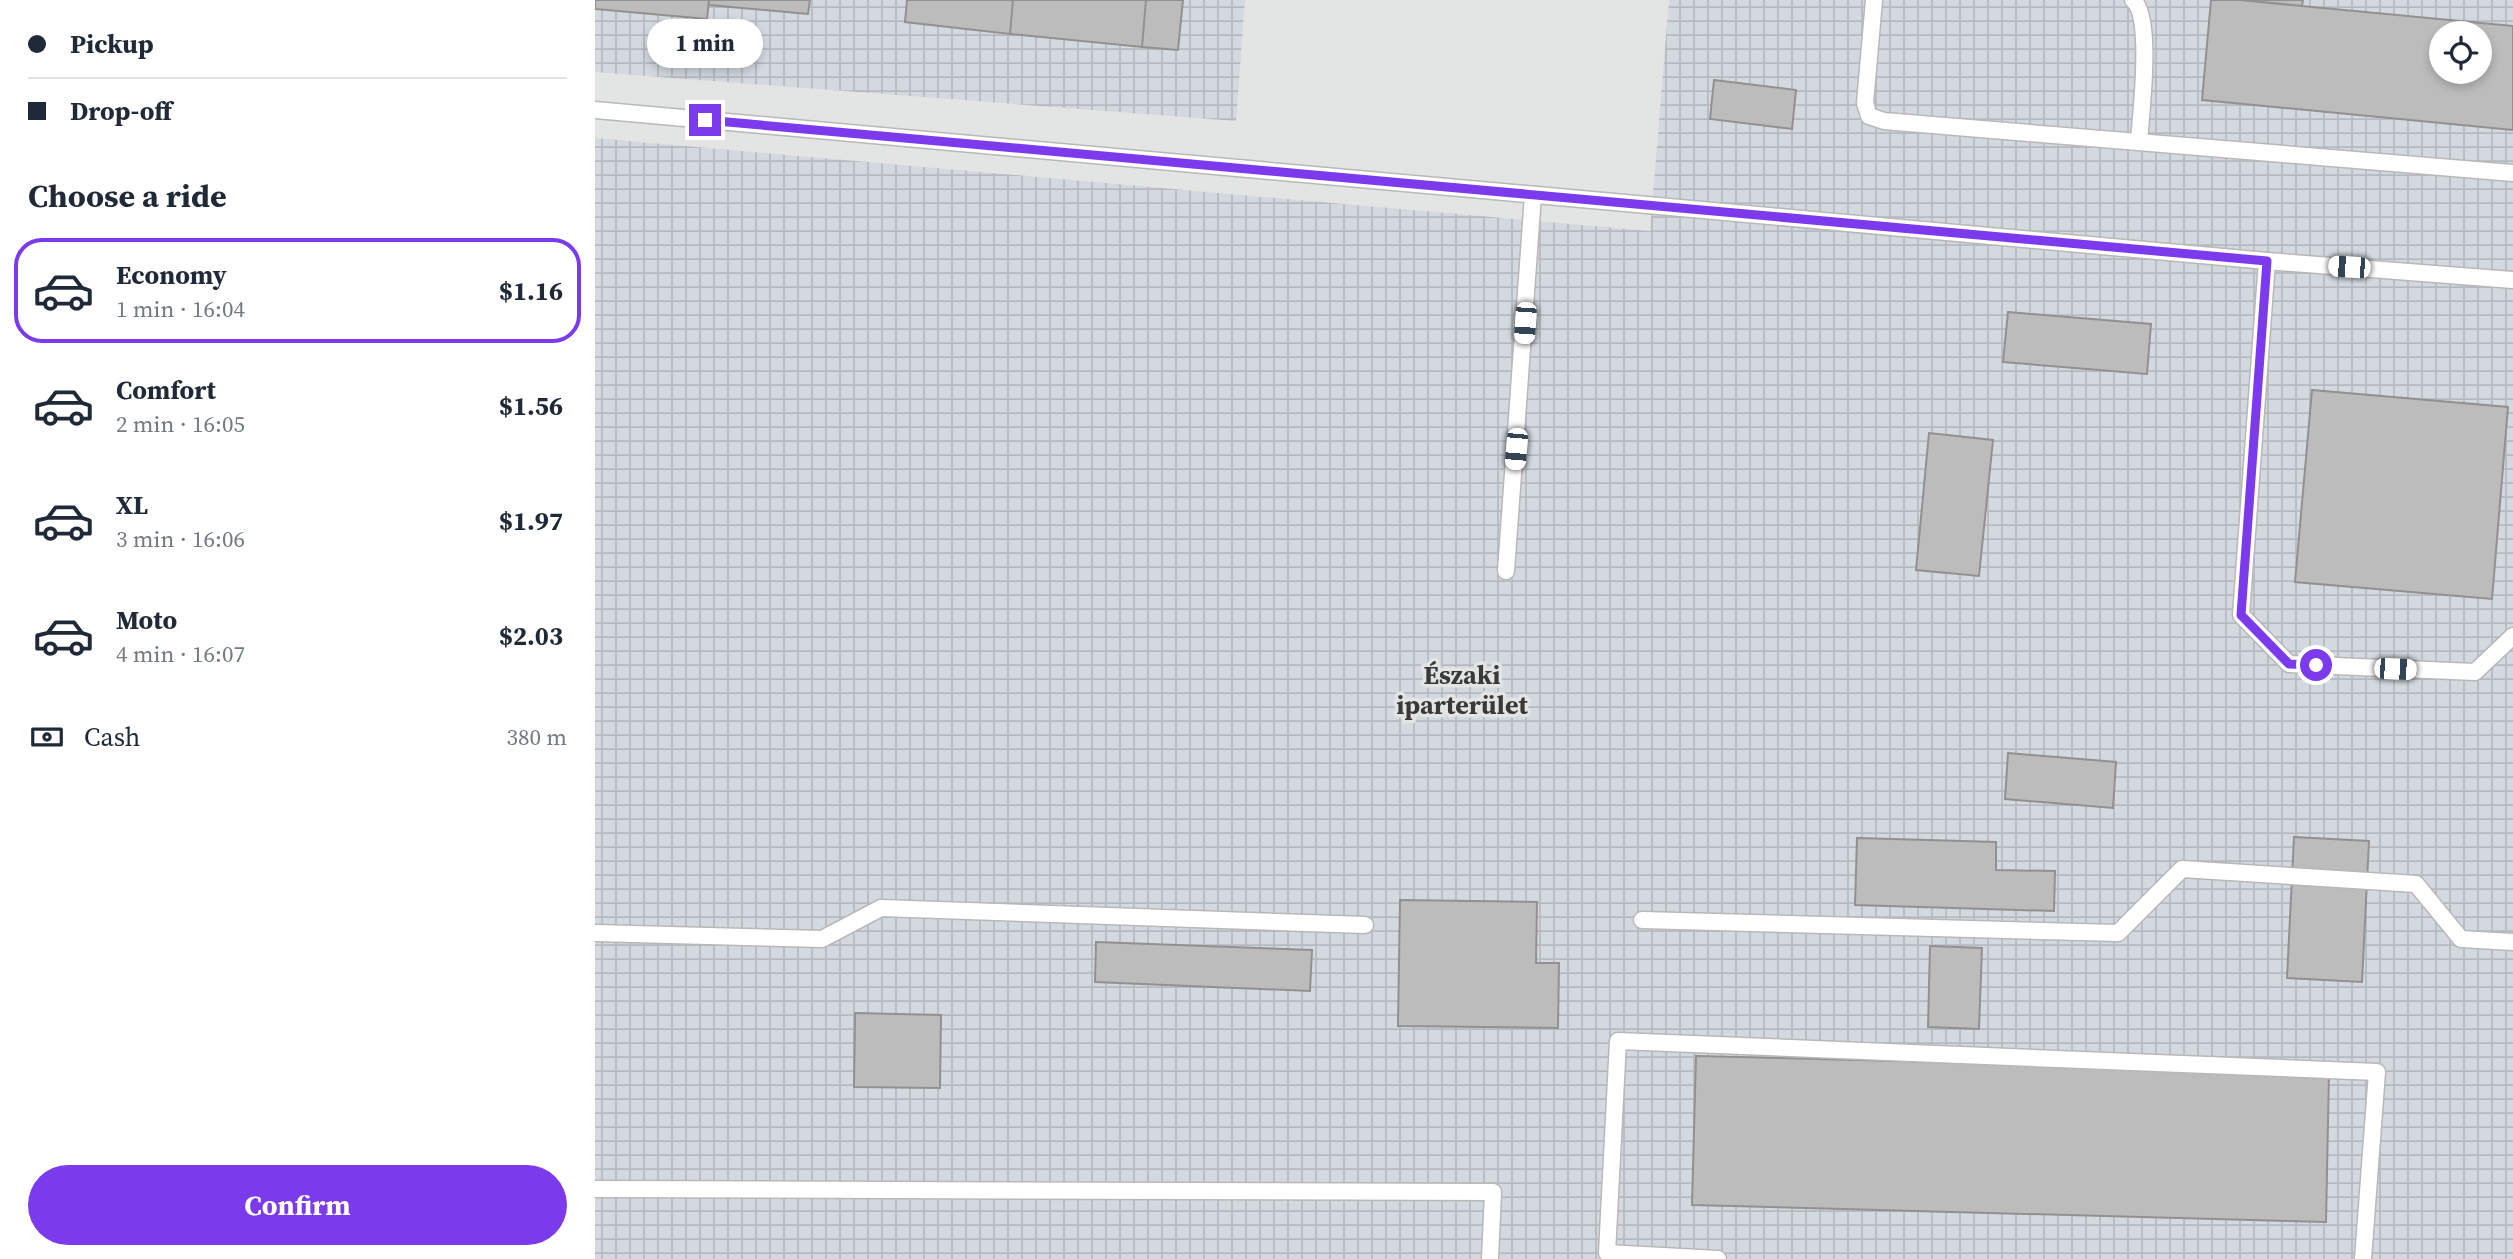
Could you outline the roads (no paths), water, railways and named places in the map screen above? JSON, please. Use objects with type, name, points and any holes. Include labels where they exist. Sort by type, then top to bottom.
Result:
[{"type":"lane","points":[[1874,0],[1865,103],[1869,116],[1884,121],[2513,173]]},
{"type":"lane","points":[[2133,0],[2138,4],[2145,32],[2139,141]]},
{"type":"lane","points":[[595,110],[2267,261],[2513,280]]},
{"type":"lane","points":[[1506,571],[1533,195]]},
{"type":"lane","points":[[2267,261],[2241,615],[2289,664],[2475,672],[2513,636]]},
{"type":"lane","points":[[1643,920],[2118,933],[2182,869],[2416,884],[2461,939],[2513,943]]},
{"type":"lane","points":[[595,933],[822,939],[881,908],[1365,925]]},
{"type":"lane","points":[[1718,1259],[1607,1252],[1618,1041],[2377,1072],[2363,1259]]},
{"type":"lane","points":[[595,1189],[1493,1192],[1490,1259]]},
{"type":"district","name":"Északi iparterület","points":[[1462,690]]}]
